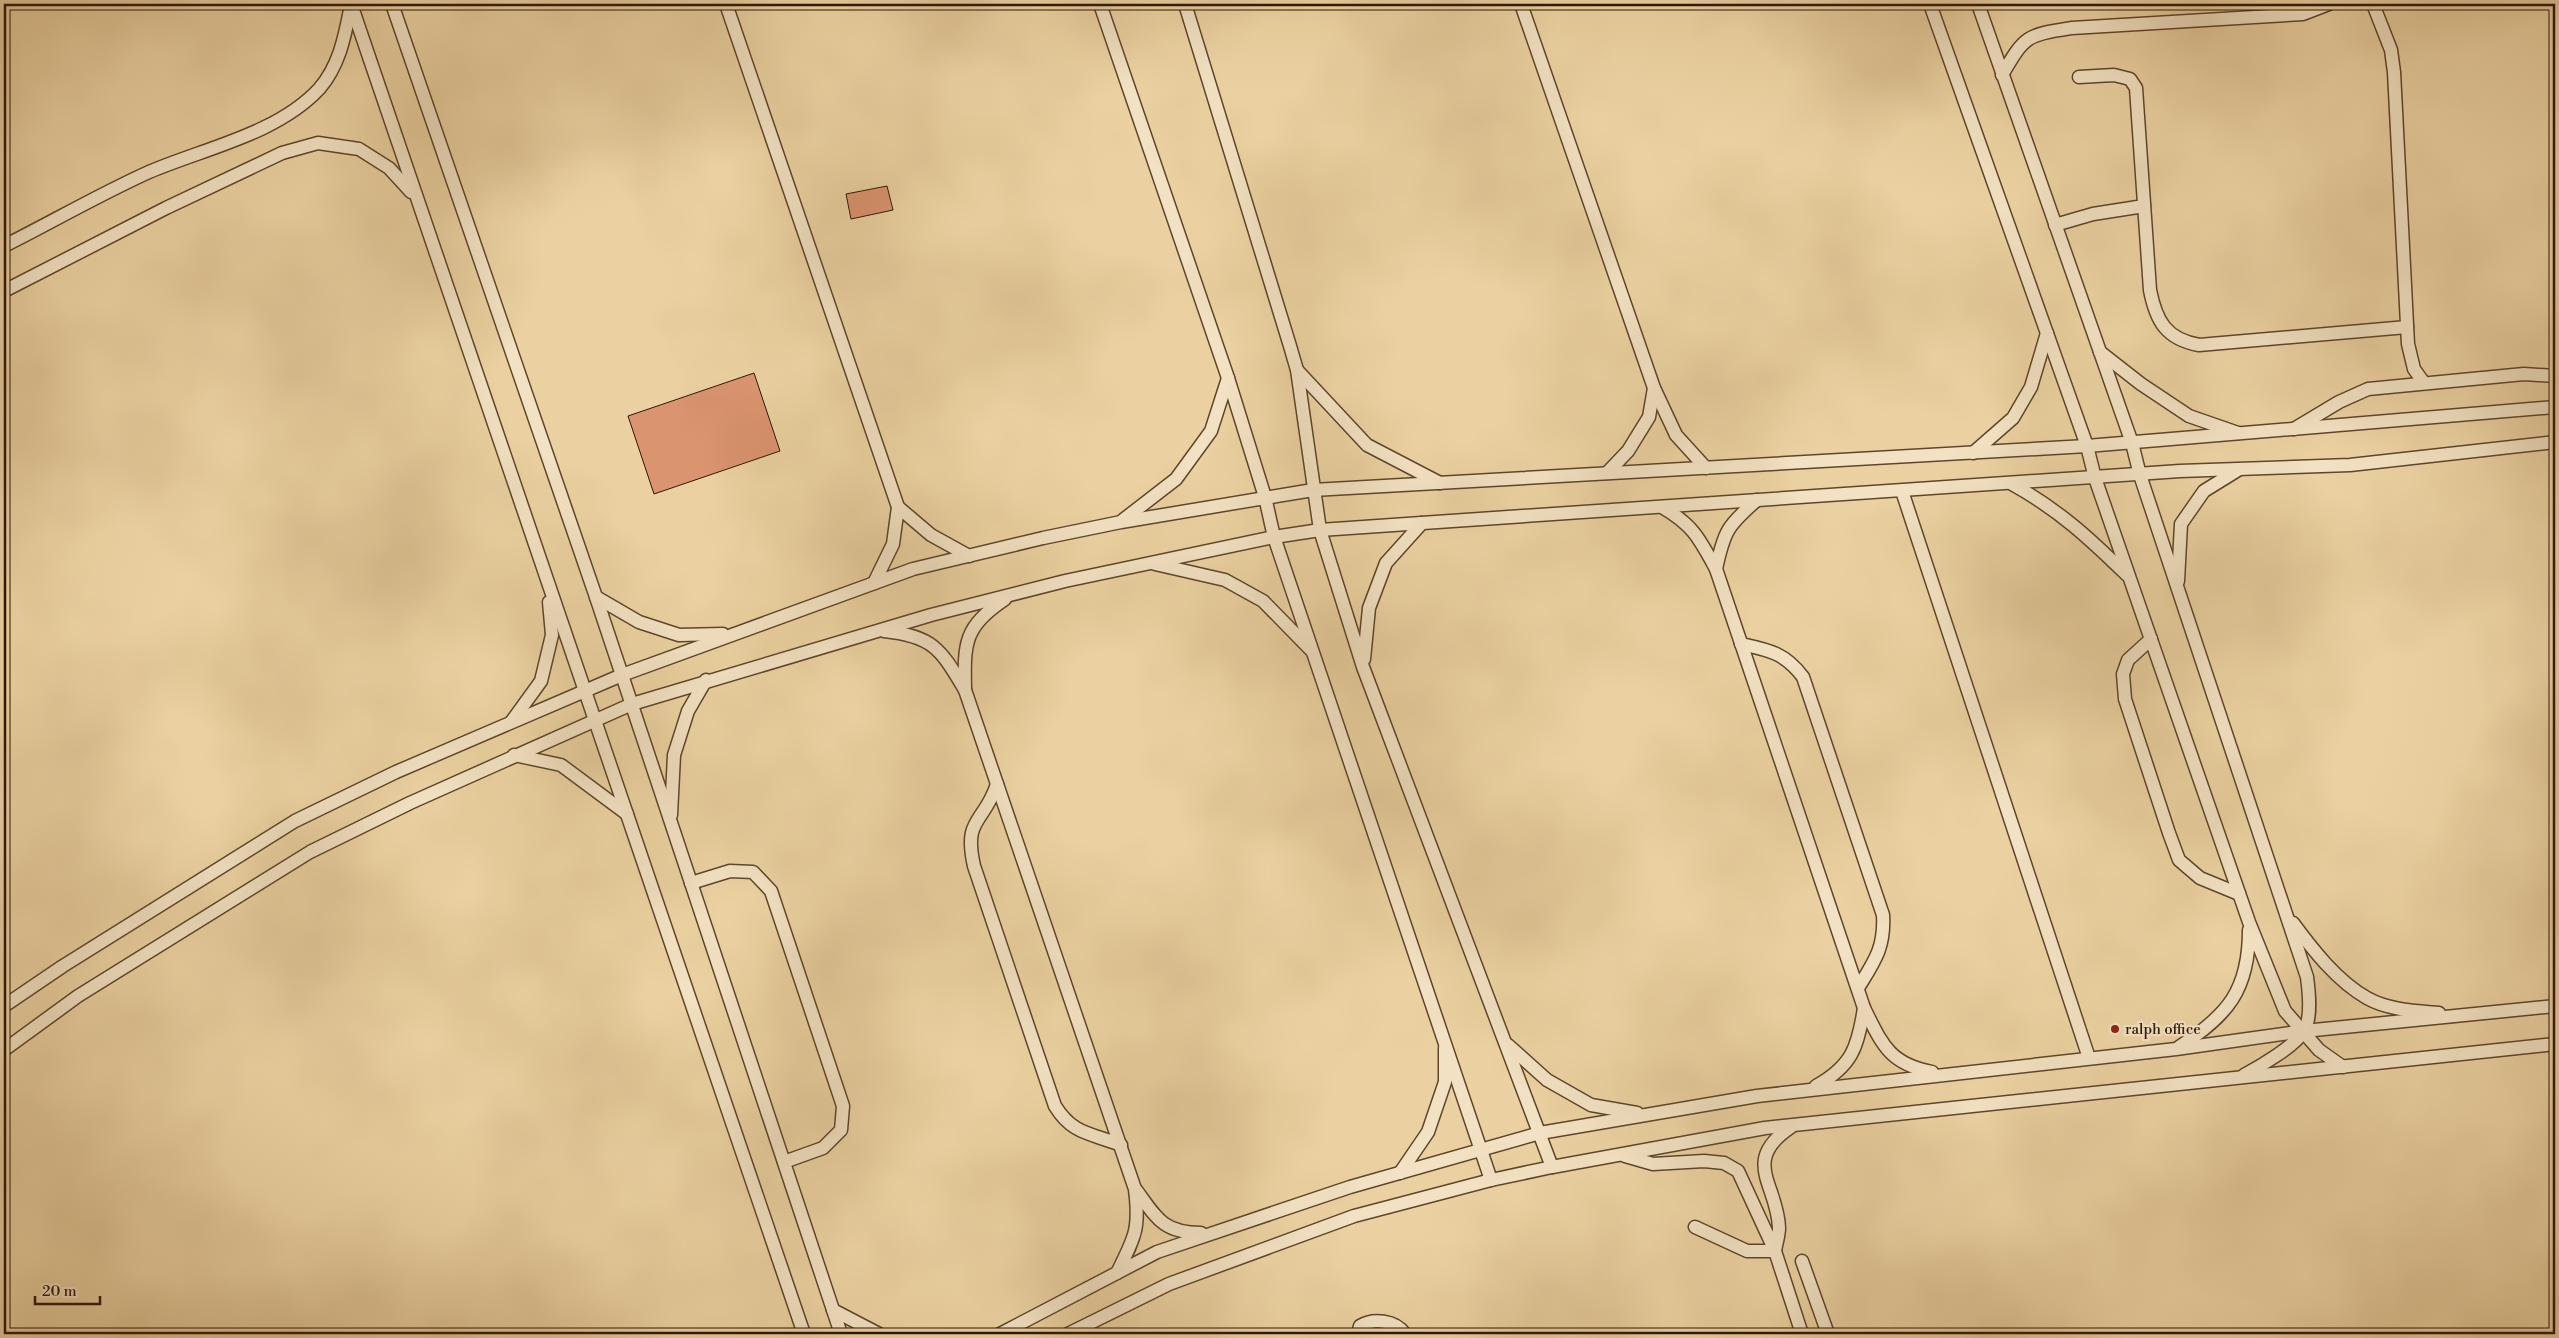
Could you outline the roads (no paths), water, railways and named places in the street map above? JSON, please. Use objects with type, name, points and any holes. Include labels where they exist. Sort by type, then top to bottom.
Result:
[{"type":"lane","points":[[351,4],[415,197],[804,1334]]},
{"type":"lane","points":[[4,246],[148,172],[274,123],[299,107],[320,88],[340,55],[351,4]]},
{"type":"lane","points":[[392,4],[596,597],[841,1334]]},
{"type":"lane","points":[[726,4],[898,507],[893,544],[874,583]]},
{"type":"lane","points":[[1100,4],[1228,378],[1265,497],[1274,536],[1492,1180]]},
{"type":"lane","points":[[1186,4],[1297,370],[1320,530],[1363,667],[1552,1167]]},
{"type":"lane","points":[[1521,4],[1654,388],[1676,434],[1706,468]]},
{"type":"lane","points":[[1930,4],[2087,446],[2095,478],[2249,922],[2285,1011],[2319,1050],[2343,1067]]},
{"type":"lane","points":[[1978,4],[2132,443],[2140,475],[2307,977],[2310,1003],[2304,1031],[2282,1051],[2237,1078]]},
{"type":"lane","points":[[2002,75],[2018,47],[2037,34],[2072,28],[2303,14],[2329,4]]},
{"type":"lane","points":[[2373,4],[2391,50],[2394,72],[2408,344],[2414,369],[2424,383]]},
{"type":"lane","points":[[2079,77],[2114,75],[2130,79],[2136,88],[2150,290],[2154,312],[2164,328],[2182,342],[2200,345],[2407,328]]},
{"type":"lane","points":[[4,292],[166,208],[282,152],[318,143],[360,148],[389,168],[415,197]]},
{"type":"lane","points":[[2055,225],[2093,214],[2144,206]]},
{"type":"lane","points":[[1973,453],[2013,418],[2031,387],[2047,333]]},
{"type":"lane","points":[[2100,352],[2141,384],[2189,416],[2242,434]]},
{"type":"lane","points":[[1297,370],[1367,445],[1440,482]]},
{"type":"lane","points":[[2290,430],[2339,402],[2368,389],[2524,374],[2555,376]]},
{"type":"lane","points":[[1121,522],[1176,480],[1212,431],[1228,378]]},
{"type":"lane","points":[[1607,473],[1628,451],[1649,417],[1654,388]]},
{"type":"lane","points":[[4,1006],[63,966],[295,821],[396,772],[622,675],[912,569],[1121,522],[1313,490],[2132,443],[2555,407]]},
{"type":"lane","points":[[4,1050],[78,996],[310,852],[410,803],[594,719],[632,704],[706,680],[1011,594],[1274,536],[1320,530],[2140,475],[2350,465],[2555,442]]},
{"type":"lane","points":[[2178,588],[2181,524],[2204,491],[2240,469]]},
{"type":"lane","points":[[2012,484],[2046,502],[2084,534],[2130,578]]},
{"type":"lane","points":[[1902,491],[2089,1058]]},
{"type":"lane","points":[[1716,569],[1721,544],[1733,521],[1757,500]]},
{"type":"lane","points":[[898,507],[931,535],[969,556]]},
{"type":"lane","points":[[1662,507],[1683,519],[1700,540],[1716,569],[1864,1008],[1879,1039],[1895,1058],[1913,1068],[1948,1074]]},
{"type":"lane","points":[[1363,667],[1368,608],[1386,563],[1422,523]]},
{"type":"lane","points":[[1150,563],[1225,580],[1263,601],[1315,654]]},
{"type":"lane","points":[[511,722],[541,681],[552,635],[548,582]]},
{"type":"lane","points":[[965,690],[964,653],[972,628],[985,612],[1011,594]]},
{"type":"lane","points":[[596,597],[639,622],[679,635],[735,634]]},
{"type":"lane","points":[[878,630],[906,633],[930,642],[944,656],[965,690],[1135,1189],[1138,1219],[1133,1241],[1117,1273]]},
{"type":"lane","points":[[2151,639],[2128,660],[2123,674],[2125,699],[2169,833],[2179,860],[2200,878],[2239,894]]},
{"type":"lane","points":[[1741,644],[1771,650],[1792,662],[1803,677],[1883,915],[1884,933],[1880,953],[1858,988]]},
{"type":"lane","points":[[671,822],[674,755],[688,711],[706,680]]},
{"type":"lane","points":[[514,756],[561,765],[627,814]]},
{"type":"lane","points":[[997,784],[991,802],[971,830],[969,844],[974,866],[1052,1097],[1065,1122],[1087,1134],[1121,1145]]},
{"type":"lane","points":[[691,883],[730,871],[753,872],[771,890],[778,909],[843,1106],[841,1130],[822,1148],[784,1162]]},
{"type":"lane","points":[[2286,914],[2322,962],[2367,998],[2399,1009],[2464,1016]]},
{"type":"lane","points":[[2176,1049],[2223,1014],[2240,985],[2249,958],[2249,922]]},
{"type":"lane","points":[[1000,1334],[1157,1252],[1350,1187],[1540,1133],[1758,1096],[2176,1049],[2304,1031],[2555,1006]]},
{"type":"lane","points":[[1810,1090],[1834,1076],[1849,1061],[1860,1037],[1864,1008]]},
{"type":"lane","points":[[1400,1173],[1428,1132],[1445,1082],[1445,1038]]},
{"type":"lane","points":[[1506,1044],[1548,1080],[1591,1105],[1647,1115]]},
{"type":"lane","points":[[1068,1334],[1169,1284],[1354,1216],[1492,1180],[1552,1167],[1765,1128],[2555,1044]]},
{"type":"lane","points":[[1775,1251],[1779,1228],[1764,1163],[1767,1150],[1775,1138],[1792,1126]]},
{"type":"lane","points":[[1620,1155],[1653,1164],[1704,1161],[1724,1163],[1738,1171],[1775,1251],[1802,1334]]},
{"type":"lane","points":[[1135,1189],[1154,1215],[1170,1228],[1182,1233],[1213,1233]]},
{"type":"lane","points":[[1695,1227],[1746,1251],[1775,1251]]},
{"type":"lane","points":[[1802,1262],[1828,1334]]},
{"type":"lane","points":[[833,1310],[879,1334]]},
{"type":"lane","points":[[1358,1334],[1360,1326],[1369,1320],[1401,1328],[1405,1334]]},
{"type":"place","name":"ralph office","points":[[2115,1029]]}]
